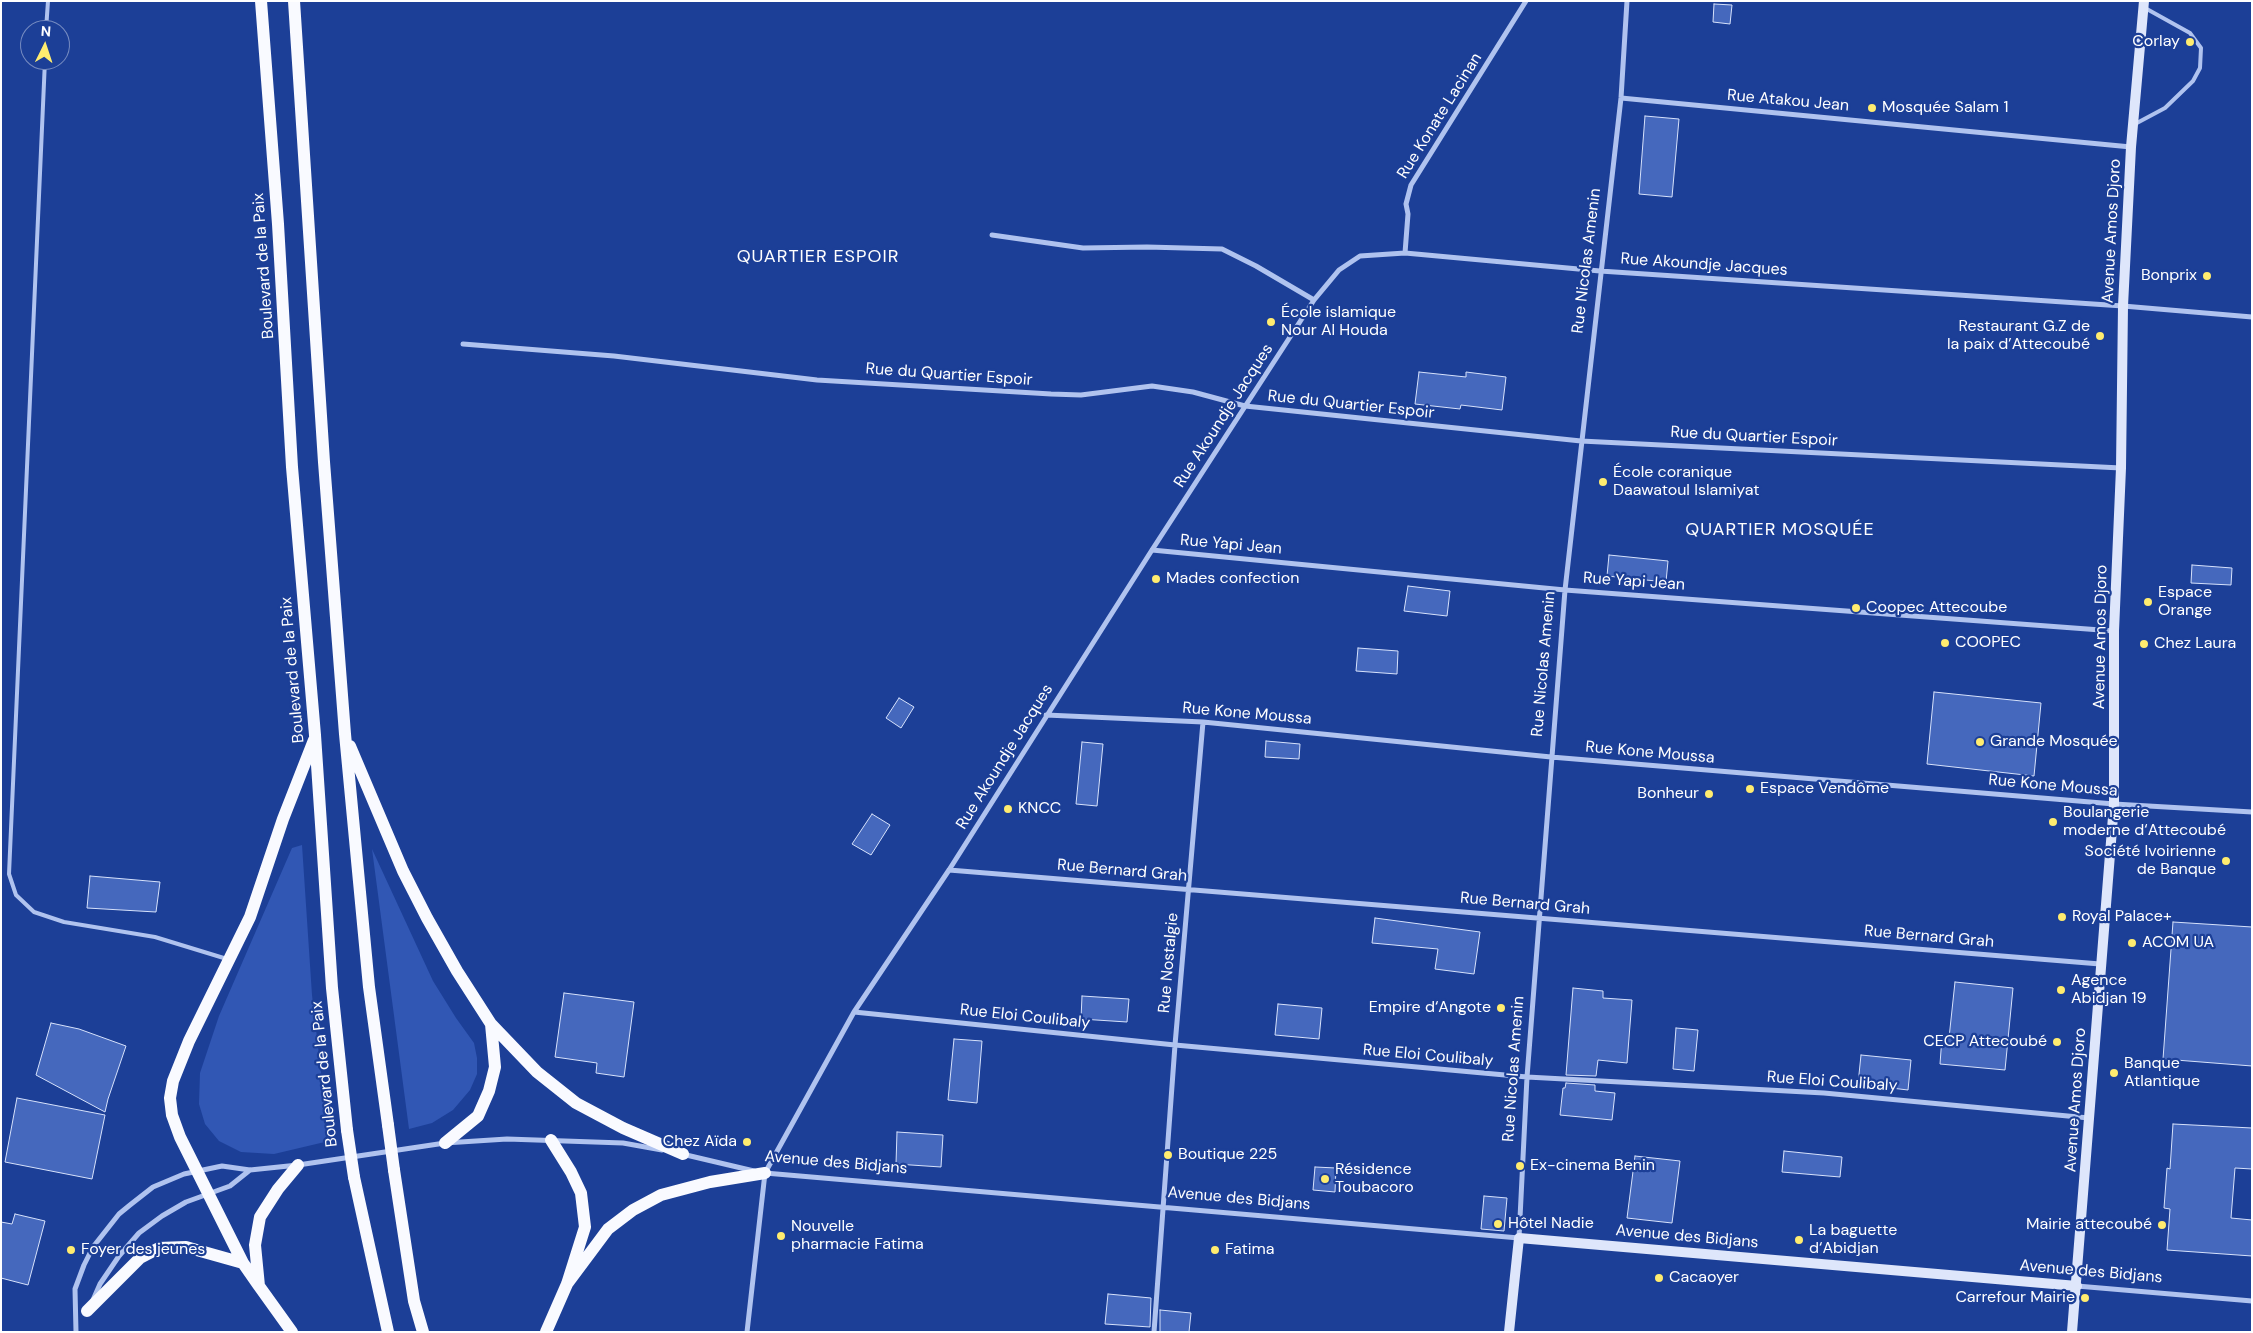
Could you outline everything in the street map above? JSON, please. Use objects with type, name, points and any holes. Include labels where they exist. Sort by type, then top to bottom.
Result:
[{"type":"main road","name":"Boulevard de la Paix","points":[[261,1],[278,224],[292,467],[315,735],[332,988],[347,1130],[354,1177],[388,1332]]},
{"type":"main road","points":[[294,1],[344,734],[369,987],[414,1301],[422,1332]]},
{"type":"main road","points":[[344,734],[403,871],[457,971],[492,1024],[537,1072],[576,1103],[623,1128],[682,1154]]},
{"type":"main road","points":[[292,1332],[244,1263],[180,1137],[172,1115],[170,1098],[173,1081],[189,1041],[250,917],[283,819],[315,735]]},
{"type":"main road","points":[[446,1144],[478,1116],[489,1091],[495,1067],[492,1024]]},
{"type":"main road","points":[[546,1332],[567,1284],[584,1227],[582,1192],[550,1140]]},
{"type":"main road","points":[[260,1286],[255,1245],[260,1217],[278,1189],[298,1165]]},
{"type":"main road","points":[[567,1284],[608,1229],[633,1210],[661,1195],[710,1182],[765,1173]]},
{"type":"main road","points":[[87,1311],[140,1258],[159,1248],[186,1247],[244,1263]]},
{"type":"street","name":"Rue Konate Lacinan","points":[[1405,253],[1408,214],[1406,204],[1411,185],[1526,1]]},
{"type":"street","name":"Rue Nicolas Amenin","points":[[1509,1332],[1519,1238],[1527,1077],[1565,590],[1621,98],[1626,1]]},
{"type":"street","name":"Avenue Amos Djoro","points":[[2072,1332],[2114,804],[2114,631],[2123,306],[2131,146],[2144,4]]},
{"type":"street","name":"Rue Atakou Jean","points":[[1621,98],[2131,146]]},
{"type":"street","points":[[992,235],[1083,248],[1147,246],[1222,249],[1256,266],[1314,300]]},
{"type":"street","name":"Rue Akoundje Jacques","points":[[747,1332],[765,1173],[854,1012],[949,870],[1046,715],[1314,300],[1339,270],[1360,256],[1405,253],[1600,271],[2123,306],[2252,317]]},
{"type":"street","name":"Rue du Quartier Espoir","points":[[463,344],[614,356],[817,380],[1081,395],[1152,386],[1193,392],[1245,406],[1581,441],[2120,468]]},
{"type":"street","name":"Rue Yapi Jean","points":[[1152,550],[1565,590],[2114,631]]},
{"type":"street","name":"Rue Kone Moussa","points":[[1046,715],[1203,722],[1552,758],[2114,804],[2252,812]]},
{"type":"street","name":"Rue Nostalgie","points":[[1154,1332],[1174,1045],[1203,722]]},
{"type":"street","name":"Rue Bernard Grah","points":[[949,870],[2100,964]]},
{"type":"street","name":"Rue Eloi Coulibaly","points":[[854,1012],[1174,1045],[1527,1077],[1824,1093],[2090,1118]]},
{"type":"street","name":"Avenue des Bidjans","points":[[76,1332],[75,1289],[84,1265],[98,1240],[119,1214],[138,1198],[168,1180],[196,1170],[222,1166],[250,1170],[446,1144],[506,1139],[623,1143],[765,1173],[2252,1301]]},
{"type":"street","points":[[76,1325],[87,1311],[100,1284],[119,1256],[139,1233],[162,1216],[208,1192],[230,1186],[250,1170]]},
{"type":"lane","points":[[47,20],[48,1]]},
{"type":"lane","points":[[2133,125],[2165,108],[2193,81],[2200,68],[2201,48],[2190,32],[2144,4]]},
{"type":"lane","points":[[45,70],[9,874],[16,895],[34,912],[64,922],[155,937],[229,960]]},
{"type":"shaded area","points":[[302,845],[312,995],[329,1141],[274,1154],[241,1152],[219,1141],[205,1124],[199,1104],[200,1073],[219,1016],[292,848]]},
{"type":"shaded area","points":[[372,849],[433,981],[474,1043],[477,1058],[477,1074],[470,1090],[453,1110],[432,1123],[409,1129]]},
{"type":"building","points":[[1714,4],[1732,5],[1730,24],[1713,22]]},
{"type":"building","points":[[1645,116],[1679,119],[1672,197],[1639,194]]},
{"type":"building","points":[[1419,372],[1466,377],[1466,372],[1506,377],[1502,410],[1461,405],[1460,409],[1415,404]]},
{"type":"building","points":[[1609,555],[1668,561],[1666,582],[1607,576]]},
{"type":"building","points":[[2192,565],[2232,568],[2231,585],[2191,583]]},
{"type":"building","points":[[1408,586],[1450,591],[1447,616],[1404,611]]},
{"type":"building","points":[[1358,648],[1398,651],[1397,674],[1356,671]]},
{"type":"building","points":[[1934,692],[2041,703],[2034,776],[1927,764]]},
{"type":"building","points":[[899,698],[914,707],[901,728],[886,718]]},
{"type":"building","points":[[1266,741],[1300,744],[1299,759],[1265,757]]},
{"type":"building","points":[[1082,742],[1103,744],[1097,806],[1076,804]]},
{"type":"building","points":[[872,814],[890,825],[871,855],[852,844]]},
{"type":"building","points":[[90,876],[160,882],[156,912],[87,908]]},
{"type":"building","points":[[1375,918],[1480,932],[1474,974],[1435,969],[1438,949],[1372,943]]},
{"type":"building","points":[[2173,922],[2252,927],[2252,1066],[2163,1059]]},
{"type":"building","points":[[1955,982],[2013,988],[2005,1070],[1940,1064],[1942,1037],[1949,1038]]},
{"type":"building","points":[[1573,988],[1603,991],[1603,998],[1632,1000],[1627,1063],[1598,1060],[1596,1076],[1566,1075]]},
{"type":"building","points":[[564,993],[634,1002],[624,1077],[596,1073],[597,1063],[555,1057]]},
{"type":"building","points":[[1082,996],[1129,999],[1127,1022],[1081,1019]]},
{"type":"building","points":[[1278,1004],[1322,1008],[1319,1039],[1275,1035]]},
{"type":"building","points":[[51,1023],[79,1029],[126,1046],[105,1112],[36,1075]]},
{"type":"building","points":[[1676,1028],[1698,1030],[1694,1071],[1673,1069]]},
{"type":"building","points":[[954,1039],[982,1041],[977,1103],[948,1100]]},
{"type":"building","points":[[1861,1055],[1911,1060],[1908,1090],[1858,1084]]},
{"type":"building","points":[[1566,1083],[1595,1085],[1595,1091],[1615,1093],[1612,1120],[1560,1115],[1563,1088],[1565,1088]]},
{"type":"building","points":[[17,1098],[105,1115],[92,1179],[5,1162]]},
{"type":"building","points":[[2173,1124],[2252,1128],[2252,1169],[2235,1168],[2231,1218],[2252,1220],[2252,1256],[2167,1250],[2170,1209],[2164,1208],[2167,1168],[2170,1169]]},
{"type":"building","points":[[897,1132],[943,1135],[941,1167],[896,1164]]},
{"type":"building","points":[[1784,1151],[1842,1157],[1840,1177],[1782,1172]]},
{"type":"building","points":[[1635,1156],[1680,1161],[1672,1223],[1627,1218]]},
{"type":"building","name":"Résidence Toubacoro","points":[[1315,1167],[1336,1168],[1335,1192],[1313,1190]]},
{"type":"building","points":[[1484,1196],[1507,1198],[1504,1231],[1481,1229]]},
{"type":"building","points":[[15,1214],[45,1221],[28,1285],[1,1278],[1,1222],[12,1224]]},
{"type":"building","points":[[1108,1294],[1151,1298],[1150,1327],[1105,1324]]},
{"type":"building","points":[[1160,1310],[1191,1313],[1189,1332],[1160,1332]]},
{"type":"place","name":"Corlay","points":[[2190,42]]},
{"type":"place","name":"Mosquée Salam 1","points":[[1872,108]]},
{"type":"place","name":"Bonprix","points":[[2207,276]]},
{"type":"place","name":"École islamique Nour Al Houda","points":[[1271,322]]},
{"type":"place","name":"Restaurant G.Z de la paix d’Attecoubé","points":[[2100,336]]},
{"type":"place","name":"École coranique Daawatoul Islamiyat","points":[[1603,482]]},
{"type":"place","name":"Mades confection","points":[[1156,579]]},
{"type":"place","name":"Espace Orange","points":[[2148,602]]},
{"type":"place","name":"Coopec Attecoube","points":[[1856,608]]},
{"type":"place","name":"COOPEC","points":[[1945,643]]},
{"type":"place","name":"Chez Laura","points":[[2144,644]]},
{"type":"place","name":"Grande Mosquée","points":[[1980,742]]},
{"type":"place","name":"Espace Vendôme","points":[[1750,789]]},
{"type":"place","name":"Bonheur","points":[[1709,794]]},
{"type":"place","name":"KNCC","points":[[1008,809]]},
{"type":"place","name":"Boulangerie moderne d‘Attecoubé","points":[[2053,822]]},
{"type":"place","name":"Société Ivoirienne de Banque","points":[[2226,861]]},
{"type":"place","name":"Royal Palace+","points":[[2062,917]]},
{"type":"place","name":"ACOM UA","points":[[2132,943]]},
{"type":"place","name":"Agence Abidjan 19","points":[[2061,990]]},
{"type":"place","name":"Empire d‘Angote","points":[[1501,1008]]},
{"type":"place","name":"CECP Attecoubé","points":[[2057,1042]]},
{"type":"place","name":"Banque Atlantique","points":[[2114,1073]]},
{"type":"place","name":"Chez Aïda","points":[[747,1142]]},
{"type":"place","name":"Boutique 225","points":[[1168,1155]]},
{"type":"place","name":"Ex-cinema Benin","points":[[1520,1166]]},
{"type":"place","name":"Résidence Toubacoro","points":[[1325,1179]]},
{"type":"place","name":"Hôtel Nadie","points":[[1498,1224]]},
{"type":"place","name":"Mairie attecoubé","points":[[2162,1225]]},
{"type":"place","name":"Nouvelle pharmacie Fatima","points":[[781,1236]]},
{"type":"place","name":"La baguette d‘Abidjan","points":[[1799,1240]]},
{"type":"place","name":"Foyer des jeunes","points":[[71,1250]]},
{"type":"place","name":"Fatima","points":[[1215,1250]]},
{"type":"place","name":"Cacaoyer","points":[[1659,1278]]},
{"type":"place","name":"Carrefour Mairie","points":[[2085,1298]]},
{"type":"district","name":"QUARTIER ESPOIR","points":[[818,257]]},
{"type":"district","name":"QUARTIER MOSQUÉE","points":[[1780,530]]}]
